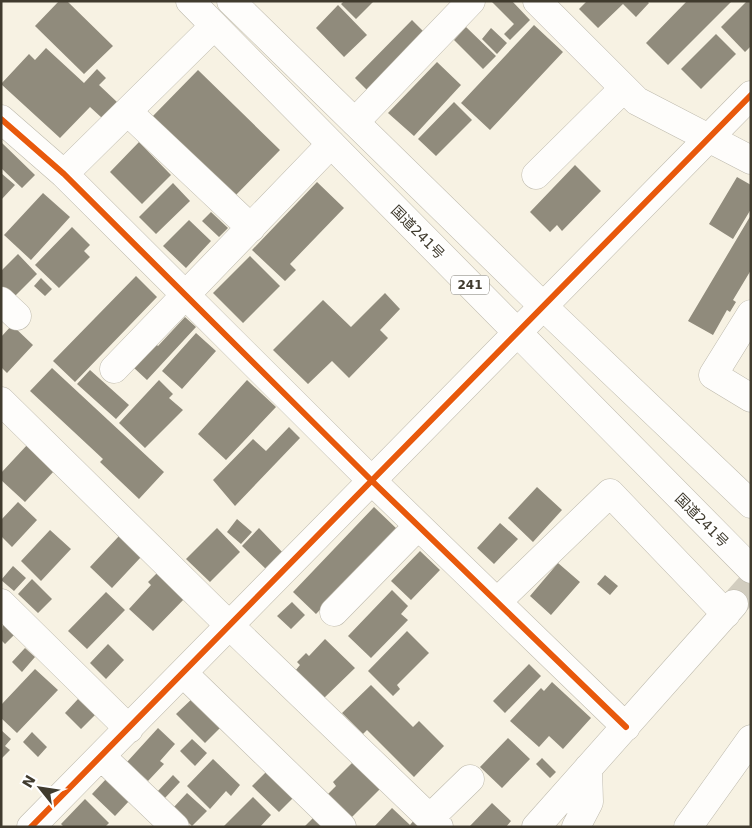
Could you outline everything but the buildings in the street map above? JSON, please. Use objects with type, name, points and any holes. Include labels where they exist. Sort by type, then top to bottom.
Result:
[{"type":"main road","name":"国道241号","points":[[190,1],[751,569]]},
{"type":"main road","name":"241","points":[[231,1],[544,307],[751,504]]},
{"type":"main road","points":[[355,122],[471,1]]},
{"type":"main road","points":[[537,1],[637,100],[709,136],[751,160]]},
{"type":"main road","points":[[64,174],[214,26]]},
{"type":"main road","points":[[536,175],[624,88]]},
{"type":"main road","points":[[32,827],[751,95]]},
{"type":"main road","points":[[128,112],[251,228]]},
{"type":"main road","points":[[1,119],[64,174],[371,480],[626,727]]},
{"type":"main road","points":[[114,368],[332,144]]},
{"type":"main road","points":[[751,314],[713,375],[751,398]]},
{"type":"main road","points":[[1,401],[230,626],[434,822],[470,779]]},
{"type":"main road","points":[[497,602],[610,493],[730,609],[536,827]]},
{"type":"main road","points":[[334,612],[418,526]]},
{"type":"main road","points":[[1,603],[129,729]]},
{"type":"main road","points":[[184,674],[342,827]]},
{"type":"main road","points":[[688,827],[751,739]]},
{"type":"main road","points":[[101,756],[175,827]]},
{"type":"main road","points":[[576,827],[589,802],[588,768]]},
{"type":"tunnel","points":[[734,604],[751,585]]},
{"type":"cycle path","points":[[31,827],[751,95]]},
{"type":"cycle path","points":[[1,119],[64,174],[371,480],[626,727]]}]
